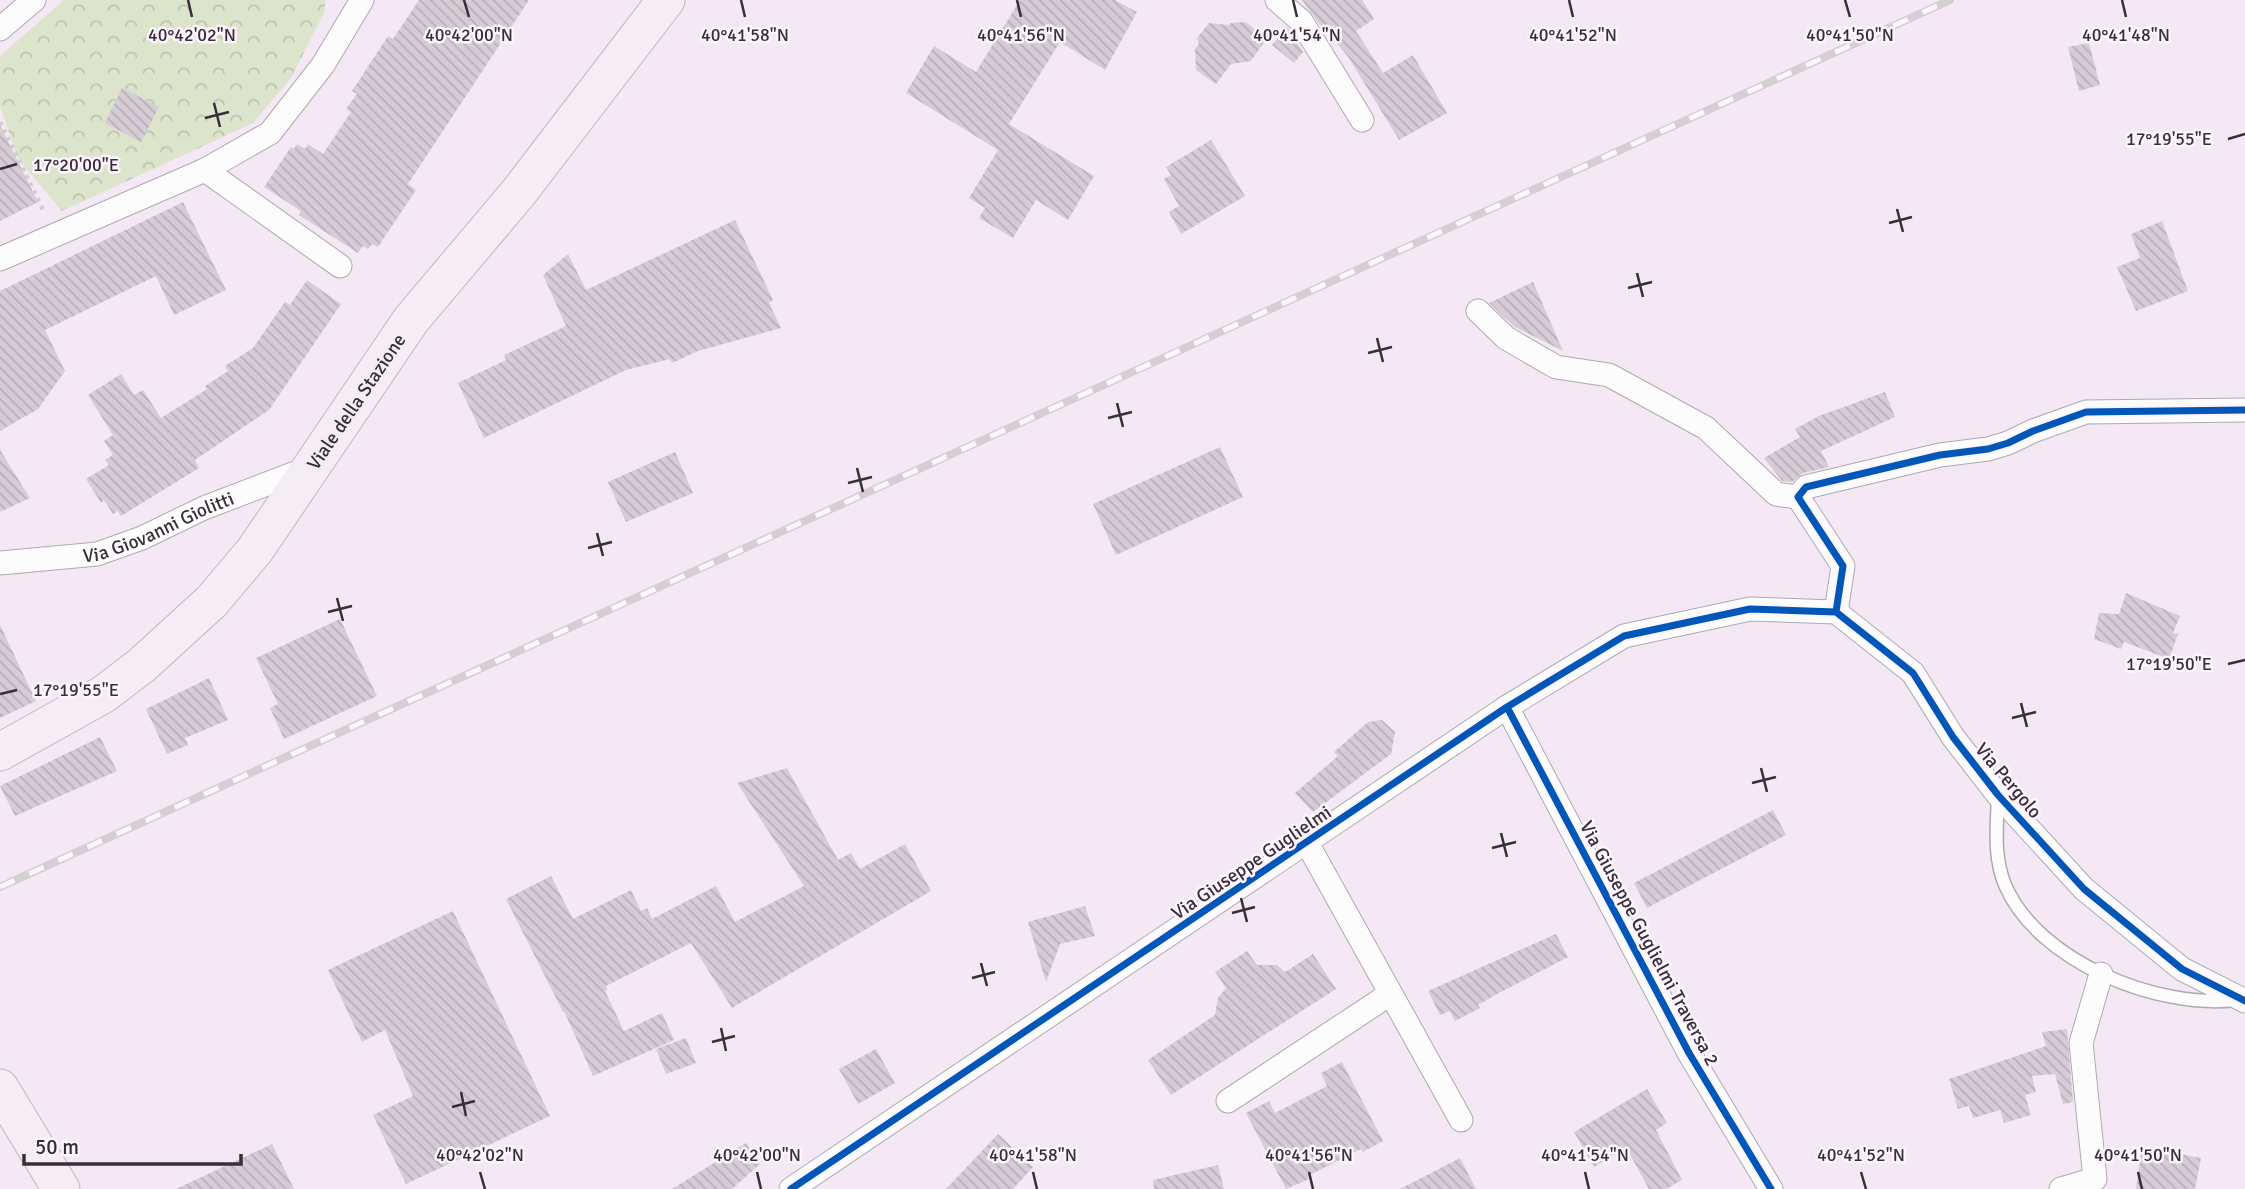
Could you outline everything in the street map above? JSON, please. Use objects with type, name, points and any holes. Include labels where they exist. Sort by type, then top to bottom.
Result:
[{"type":"main road","name":"Viale della Stazione","points":[[0,752],[104,694],[142,665],[212,601],[255,550],[411,320],[519,192],[666,0]]},
{"type":"main road","points":[[0,1088],[61,1189]]},
{"type":"street","points":[[0,29],[34,0]]},
{"type":"street","points":[[0,259],[205,170],[270,133],[323,65],[362,0]]},
{"type":"street","points":[[1277,0],[1301,21],[1362,120]]},
{"type":"street","points":[[205,170],[340,266]]},
{"type":"street","points":[[1478,311],[1506,338],[1556,367],[1609,374],[1706,428],[1776,494],[1798,497],[1843,566],[1836,612]]},
{"type":"street","points":[[1798,497],[1807,487],[1849,476],[1940,455],[1988,449],[2086,412],[2245,410]]},
{"type":"street","name":"Via Giovanni Giolitti","points":[[0,564],[97,554],[142,538],[204,508],[312,466]]},
{"type":"street","name":"Via Giuseppe Guglielmi","points":[[791,1189],[1507,707],[1624,636],[1750,609],[1836,612]]},
{"type":"street","name":"Via Pergolo","points":[[1836,612],[1913,673],[1953,737],[1998,795],[2084,889],[2182,969],[2243,1000]]},
{"type":"street","name":"Via Giuseppe Guglielmi Traversa 2","points":[[1507,707],[1689,1053],[1771,1189]]},
{"type":"street","points":[[1307,843],[1461,1120]]},
{"type":"street","points":[[2061,1189],[2095,1179],[2081,1043],[2101,974]]},
{"type":"street","points":[[1228,1101],[1390,994]]},
{"type":"lane","points":[[1998,795],[1996,852],[2006,886],[2029,923],[2075,960],[2101,974],[2152,993],[2178,999],[2213,1002],[2243,1000]]},
{"type":"path","points":[[0,122],[55,235]]},
{"type":"green space","points":[[64,0],[326,0],[324,13],[291,78],[253,123],[62,211],[18,159],[0,106],[0,56]]},
{"type":"building","points":[[419,0],[529,0],[408,184],[416,190],[378,247],[372,244],[368,249],[363,246],[358,253],[299,215],[301,211],[264,187],[291,147],[294,149],[297,144],[305,149],[308,144],[323,154],[351,112],[346,109],[357,94],[352,91],[388,36],[393,39]]},
{"type":"building","points":[[1020,0],[1115,0],[1137,12],[1105,70],[1060,42],[1009,124],[1094,176],[1068,220],[1036,200],[1013,238],[979,218],[985,208],[969,198],[998,150],[906,93],[934,46],[976,72]]},
{"type":"building","points":[[1302,0],[1362,0],[1374,19],[1356,31],[1383,73],[1413,55],[1447,113],[1399,140],[1349,58]]},
{"type":"building","points":[[1245,22],[1267,38],[1251,61],[1231,64],[1216,84],[1196,70],[1195,49],[1199,44],[1197,38],[1209,23],[1229,25]]},
{"type":"building","points":[[1287,27],[1303,52],[1294,63],[1272,45]]},
{"type":"building","points":[[2089,43],[2100,85],[2079,91],[2068,47]]},
{"type":"building","points":[[122,88],[159,107],[141,142],[105,123]]},
{"type":"building","points":[[0,125],[38,202],[0,221]]},
{"type":"building","points":[[1211,140],[1245,196],[1181,234],[1169,212],[1179,206],[1164,179],[1171,175],[1166,167]]},
{"type":"building","points":[[183,202],[226,290],[174,315],[156,276],[45,330],[65,371],[38,409],[0,431],[0,291]]},
{"type":"building","points":[[735,220],[773,300],[769,303],[781,328],[698,351],[672,363],[670,359],[626,370],[484,438],[458,383],[506,360],[504,355],[566,326],[543,275],[568,254],[586,290]]},
{"type":"building","points":[[2162,221],[2188,291],[2136,311],[2117,267],[2140,258],[2131,234]]},
{"type":"building","points":[[307,280],[341,304],[269,410],[195,460],[199,468],[121,516],[118,511],[113,514],[104,500],[101,503],[86,479],[109,465],[105,460],[113,455],[104,441],[113,435],[88,395],[121,374],[134,395],[143,390],[161,418],[207,389],[205,386],[228,371],[225,366],[253,348],[285,302],[290,305]]},
{"type":"building","points":[[1533,282],[1563,351],[1515,327],[1489,303]]},
{"type":"building","points":[[1885,392],[1895,417],[1821,451],[1829,467],[1803,473],[1792,482],[1782,481],[1764,458],[1800,437],[1795,429],[1819,416]]},
{"type":"building","points":[[1220,447],[1243,497],[1116,555],[1093,504]]},
{"type":"building","points":[[0,450],[30,498],[0,512]]},
{"type":"building","points":[[675,452],[693,493],[626,522],[608,482]]},
{"type":"building","points":[[2126,593],[2180,616],[2173,633],[2178,634],[2169,659],[2124,642],[2121,649],[2094,639],[2099,613],[2119,614]]},
{"type":"building","points":[[340,619],[377,696],[284,739],[270,708],[278,704],[256,658]]},
{"type":"building","points":[[0,625],[36,701],[0,718]]},
{"type":"building","points":[[209,678],[228,720],[185,738],[188,745],[167,754],[146,709]]},
{"type":"building","points":[[1382,720],[1395,732],[1391,754],[1313,812],[1295,793],[1338,756],[1334,752],[1368,722]]},
{"type":"building","points":[[100,737],[117,771],[15,816],[0,786]]},
{"type":"building","points":[[787,768],[838,860],[851,853],[860,869],[905,844],[931,891],[732,1008],[691,943],[606,986],[605,991],[624,1031],[662,1013],[674,1040],[593,1076],[564,1011],[506,899],[551,876],[573,919],[631,890],[641,911],[647,908],[652,919],[716,886],[735,922],[804,886],[737,783]]},
{"type":"building","points":[[1773,810],[1786,835],[1647,908],[1634,883]]},
{"type":"building","points":[[1085,906],[1095,936],[1060,944],[1046,982],[1028,922]]},
{"type":"building","points":[[453,911],[550,1116],[406,1184],[373,1115],[413,1096],[385,1030],[362,1042],[328,970]]},
{"type":"building","points":[[1556,934],[1568,957],[1497,994],[1478,1005],[1480,1008],[1455,1021],[1450,1011],[1440,1015],[1428,991]]},
{"type":"building","points":[[1247,951],[1257,965],[1277,965],[1285,972],[1313,954],[1336,989],[1171,1095],[1148,1060],[1215,1015],[1218,998],[1226,988],[1215,972]]},
{"type":"building","points":[[2067,1029],[2073,1102],[2063,1104],[2055,1074],[2032,1076],[2036,1092],[2025,1095],[2031,1115],[2004,1123],[2000,1110],[1973,1118],[1969,1106],[1958,1109],[1949,1079],[2046,1046],[2042,1032]]},
{"type":"building","points":[[686,1038],[696,1063],[666,1074],[656,1049]]},
{"type":"building","points":[[876,1049],[895,1083],[858,1104],[839,1069]]},
{"type":"building","points":[[1342,1062],[1383,1141],[1363,1152],[1361,1149],[1286,1189],[1246,1113],[1269,1101],[1275,1113],[1327,1086],[1321,1073]]},
{"type":"building","points":[[1647,1089],[1667,1123],[1656,1130],[1682,1180],[1666,1189],[1649,1189],[1626,1147],[1594,1167],[1574,1132]]},
{"type":"building","points":[[998,1134],[1033,1167],[1013,1189],[946,1189]]},
{"type":"building","points":[[746,1143],[760,1164],[732,1189],[672,1189]]},
{"type":"building","points":[[272,1144],[294,1189],[176,1189]]},
{"type":"building","points":[[2142,1147],[2201,1158],[2195,1189],[2136,1189]]},
{"type":"building","points":[[1460,1158],[1476,1189],[1400,1189]]},
{"type":"building","points":[[1218,1165],[1224,1189],[1154,1189],[1153,1180]]},
{"type":"railway","points":[[0,887],[1950,0]]},
{"type":"cycle path","points":[[1836,612],[1843,566],[1798,497],[1806,487],[1940,455],[1988,449],[2086,412],[2245,410]]},
{"type":"cycle path","points":[[791,1189],[1507,707],[1624,636],[1750,609],[1836,612],[1913,673],[1953,737],[1998,795],[2084,889],[2182,969],[2245,1001]]},
{"type":"cycle path","points":[[1507,707],[1689,1053],[1771,1189]]}]
